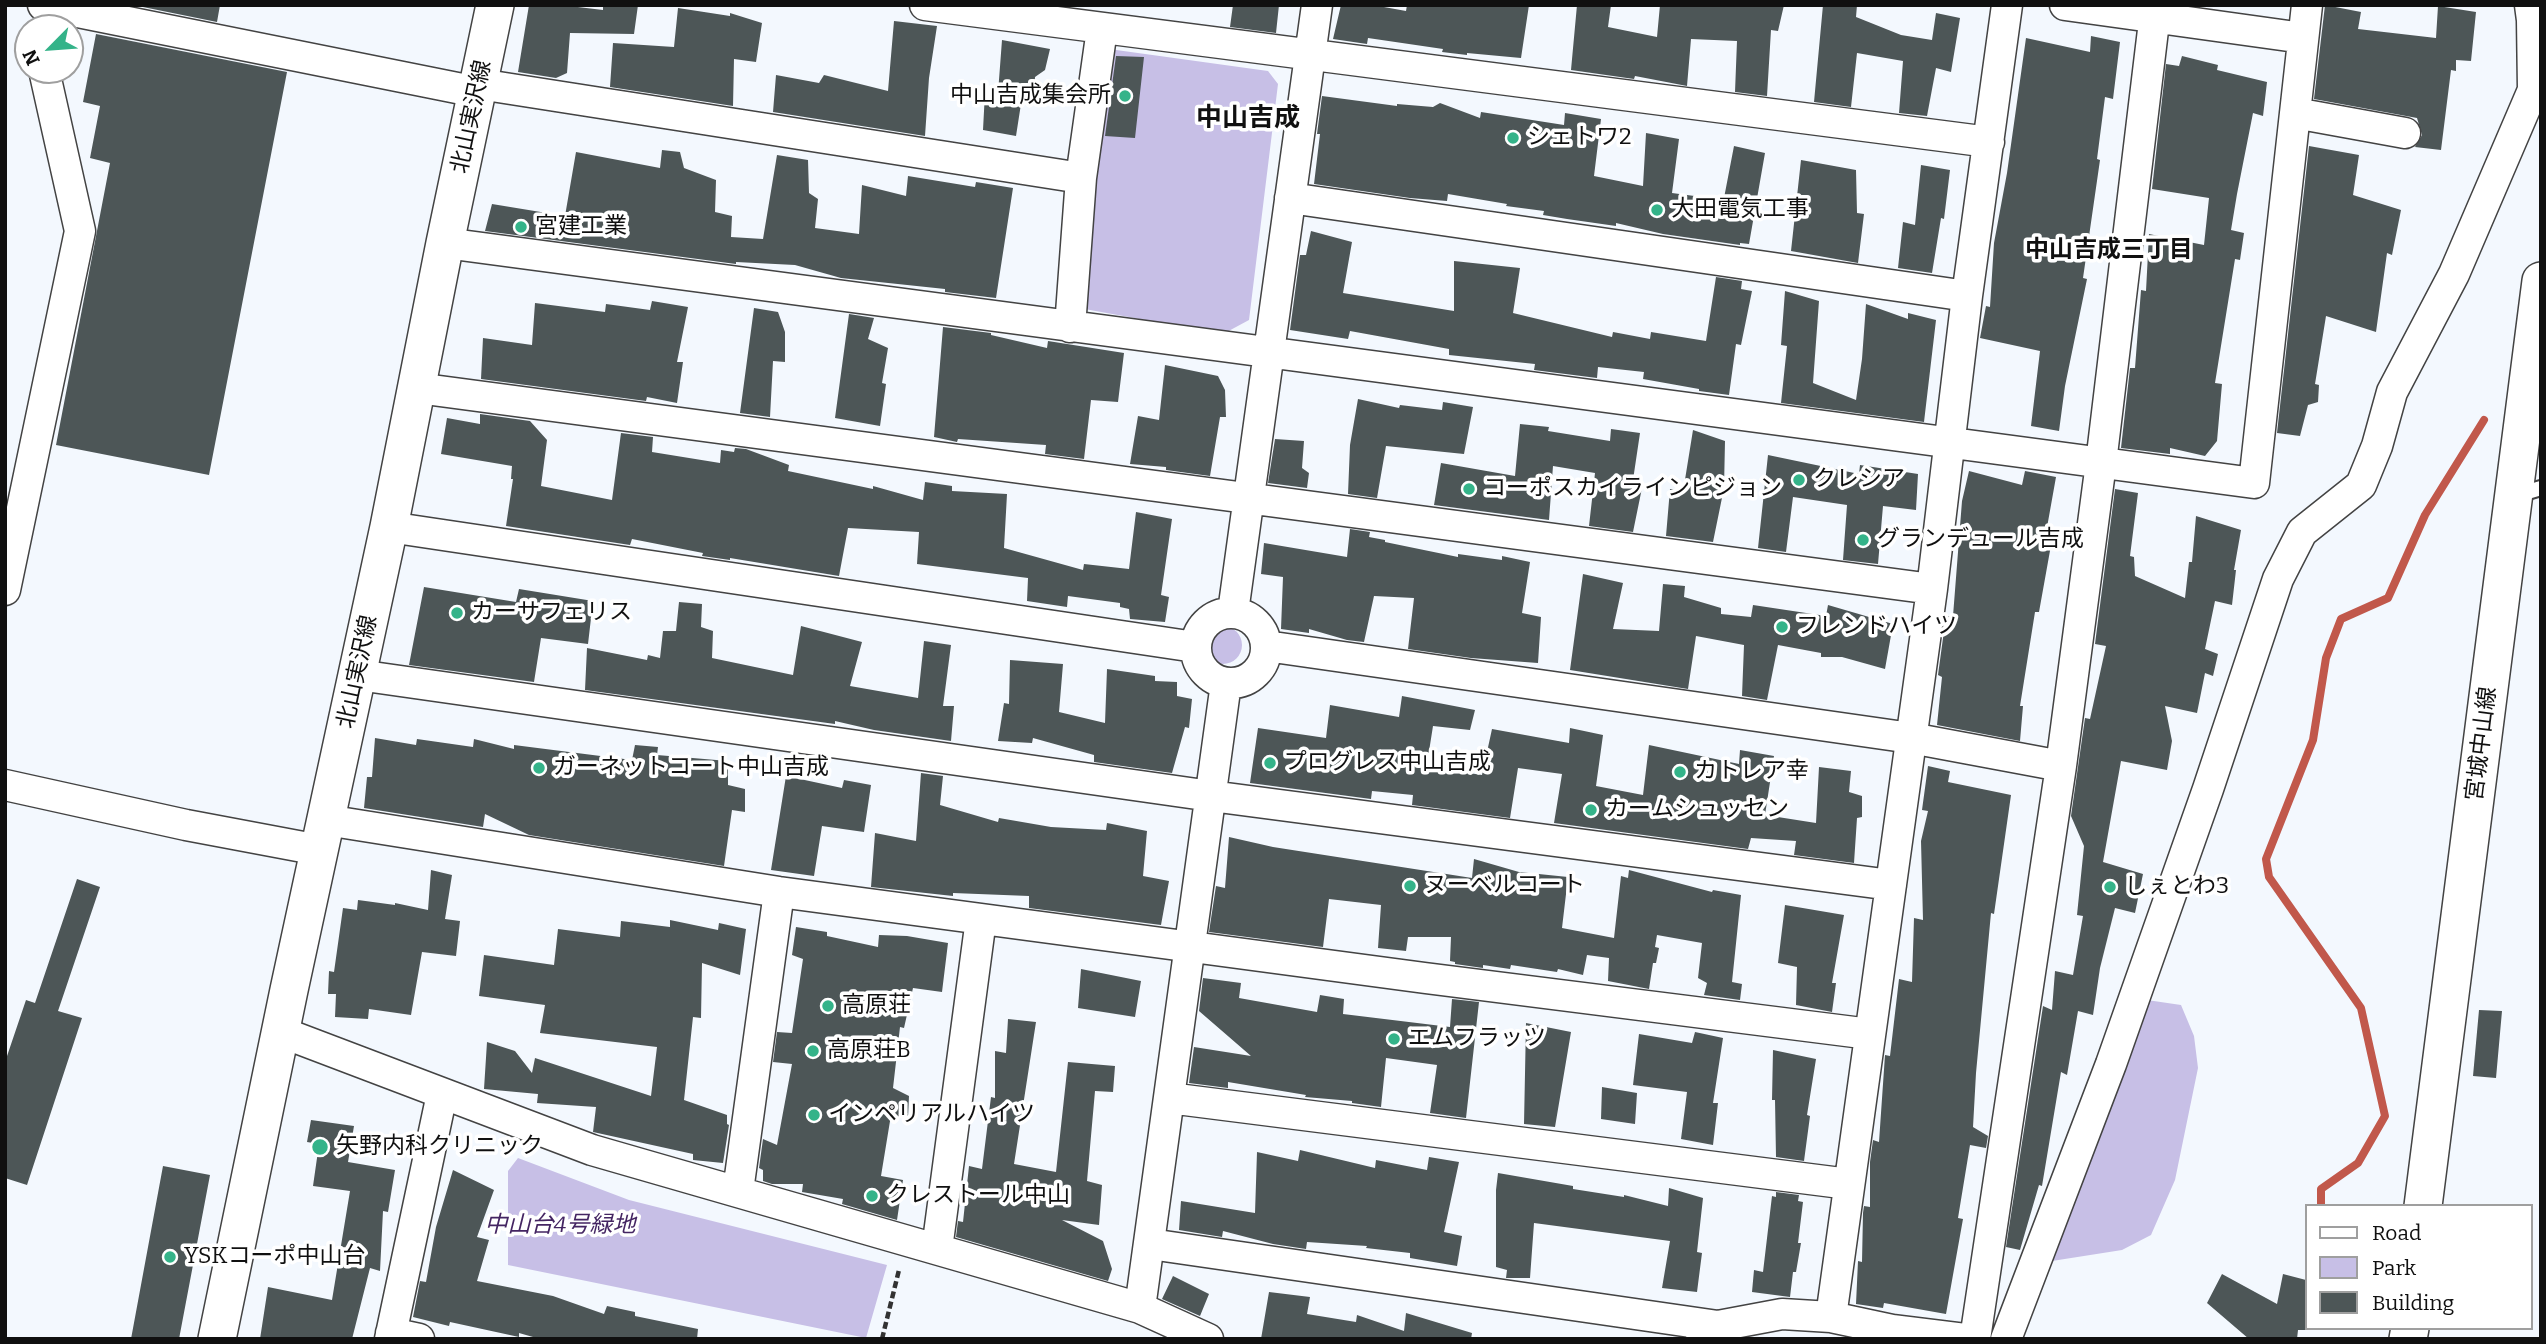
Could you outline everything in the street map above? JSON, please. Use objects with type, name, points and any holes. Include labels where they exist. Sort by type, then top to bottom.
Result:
[{"type":"street","points":[[43,5],[478,88],[1081,178]]},
{"type":"street","name":"北山実沢線","points":[[217,1339],[322,835],[390,527],[495,5]]},
{"type":"street","points":[[925,5],[1989,142]]},
{"type":"street","points":[[1233,612],[1317,5]]},
{"type":"street","points":[[1831,1317],[1932,589],[2007,5]]},
{"type":"street","points":[[2065,5],[2155,11],[2303,38]]},
{"type":"street","points":[[445,243],[2254,483],[2307,5]]},
{"type":"street","points":[[2006,1339],[2116,1051],[2278,579],[2302,532],[2361,485],[2377,446],[2392,392],[2454,274],[2533,90],[2530,5]]},
{"type":"street","points":[[1975,1339],[2062,766],[2155,11]]},
{"type":"street","points":[[1070,327],[1081,178],[1102,29]]},
{"type":"street","points":[[5,590],[80,231],[47,84]]},
{"type":"street","points":[[2295,113],[2405,133]]},
{"type":"street","points":[[1290,198],[1968,296]]},
{"type":"street","name":"宮城中山線","points":[[2423,1204],[2527,492],[2541,281]]},
{"type":"street","points":[[417,388],[1249,496],[1932,589]]},
{"type":"street","points":[[390,527],[1195,647]]},
{"type":"street","points":[[1233,612],[1252,619],[1259,626],[1266,646],[1265,656],[1255,674],[1247,680],[1226,684],[1208,675],[1200,667],[1195,647],[1197,635],[1211,618],[1233,612]]},
{"type":"street","points":[[1266,646],[1912,738],[2062,766]]},
{"type":"street","points":[[358,675],[1211,796],[1891,886]]},
{"type":"street","points":[[1140,1308],[1226,684]]},
{"type":"street","points":[[5,785],[186,825],[322,835],[1870,1034]]},
{"type":"street","points":[[738,1191],[779,892]]},
{"type":"street","points":[[937,1249],[981,919]]},
{"type":"street","points":[[281,1032],[592,1150],[1140,1308],[1208,1339]]},
{"type":"street","points":[[400,1337],[442,1094]]},
{"type":"street","points":[[1170,1098],[1849,1184]]},
{"type":"street","points":[[1150,1244],[1705,1333],[1782,1314],[1831,1317],[1965,1339]]},
{"type":"path","points":[[882,1339],[899,1270]]},
{"type":"green space","points":[[1109,49],[1268,71],[1278,84],[1249,320],[1223,334],[1079,308]]},
{"type":"green space","points":[[1223,626],[1237,631],[1242,645],[1237,659],[1223,664],[1209,659],[1204,645],[1209,631]]},
{"type":"green space","points":[[2147,1000],[2181,1005],[2194,1036],[2198,1068],[2175,1180],[2151,1235],[2122,1250],[2052,1261]]},
{"type":"green space","name":"中山台4号緑地","points":[[518,1158],[629,1200],[887,1265],[866,1338],[508,1265],[508,1171]]},
{"type":"building","points":[[133,5],[220,5],[217,22]]},
{"type":"building","points":[[529,5],[561,5],[603,10],[603,5],[638,5],[634,34],[570,33],[567,73],[556,78],[518,72]]},
{"type":"building","points":[[1233,5],[1279,5],[1276,33],[1230,27]]},
{"type":"building","points":[[1341,5],[1373,5],[1406,11],[1407,5],[1529,5],[1521,58],[1442,52],[1443,49],[1368,38],[1367,44],[1333,39]]},
{"type":"building","points":[[1577,5],[1611,5],[1608,27],[1657,37],[1660,5],[1784,5],[1778,31],[1771,30],[1767,96],[1735,92],[1737,41],[1691,39],[1687,86],[1635,76],[1634,79],[1571,70]]},
{"type":"building","points":[[1823,5],[1857,5],[1856,17],[1901,35],[1932,40],[1936,13],[1960,18],[1951,72],[1936,68],[1927,116],[1899,113],[1903,61],[1857,53],[1851,107],[1814,102]]},
{"type":"building","points":[[2325,5],[2361,12],[2358,29],[2436,38],[2438,6],[2476,12],[2471,61],[2456,60],[2456,71],[2451,70],[2441,150],[2415,147],[2422,135],[2417,118],[2314,99]]},
{"type":"building","points":[[678,8],[730,16],[730,13],[762,23],[756,62],[734,59],[733,106],[610,87],[613,43],[674,47]]},
{"type":"building","points":[[894,21],[937,26],[929,78],[925,136],[773,112],[776,75],[819,83],[824,75],[888,91]]},
{"type":"building","points":[[96,34],[287,72],[209,475],[56,445],[110,163],[90,158],[100,106],[83,102]]},
{"type":"building","points":[[2091,36],[2120,42],[2113,99],[2105,97],[2097,159],[2100,160],[2083,278],[2087,279],[2065,386],[2059,431],[2031,426],[2040,351],[1980,338],[1986,306],[1990,307],[1994,243],[2026,38],[2090,52]]},
{"type":"building","points":[[1002,40],[1050,49],[1045,70],[1035,77],[1034,94],[1023,91],[1016,136],[983,130],[985,92],[998,93]]},
{"type":"building","name":"中山吉成集会所","points":[[1116,56],[1144,57],[1135,138],[1105,136]]},
{"type":"building","points":[[2182,56],[2218,65],[2217,70],[2267,82],[2263,116],[2253,113],[2231,230],[2244,233],[2240,260],[2235,259],[2215,383],[2222,384],[2217,441],[2205,456],[2170,448],[2170,454],[2121,448],[2130,368],[2135,368],[2141,290],[2146,291],[2149,234],[2204,245],[2209,198],[2152,189],[2166,64],[2179,66]]},
{"type":"building","points":[[1322,96],[1397,106],[1433,107],[1440,103],[1480,118],[1481,112],[1564,125],[1565,113],[1601,119],[1594,176],[1643,186],[1646,133],[1679,139],[1672,193],[1717,199],[1724,198],[1734,146],[1765,153],[1749,244],[1663,234],[1616,223],[1616,226],[1567,219],[1543,215],[1544,211],[1448,194],[1447,201],[1314,184]]},
{"type":"building","points":[[2309,146],[2359,155],[2353,195],[2401,210],[2392,255],[2387,253],[2376,332],[2326,316],[2315,384],[2319,385],[2318,402],[2308,405],[2300,436],[2277,433]]},
{"type":"building","points":[[662,150],[680,152],[684,168],[716,180],[715,212],[732,216],[731,237],[763,239],[777,155],[808,160],[809,193],[818,199],[815,228],[859,234],[862,185],[906,196],[908,176],[975,187],[976,182],[1013,188],[996,298],[945,292],[945,289],[841,278],[795,265],[736,264],[485,231],[492,204],[565,216],[576,152],[660,168]]},
{"type":"building","points":[[1801,160],[1856,170],[1857,213],[1864,214],[1858,263],[1791,251]]},
{"type":"building","points":[[1921,165],[1950,170],[1944,219],[1941,218],[1932,273],[1898,268],[1903,222],[1915,225]]},
{"type":"building","points":[[1311,231],[1352,242],[1343,293],[1454,311],[1454,261],[1520,268],[1513,313],[1612,337],[1613,332],[1650,339],[1651,332],[1706,341],[1716,277],[1742,281],[1741,289],[1752,291],[1741,345],[1736,344],[1729,395],[1643,379],[1644,372],[1598,367],[1597,378],[1534,370],[1535,364],[1449,355],[1449,349],[1350,331],[1348,339],[1290,330],[1300,255],[1306,255]]},
{"type":"building","points":[[1785,291],[1819,301],[1813,383],[1856,400],[1866,304],[1908,319],[1908,313],[1936,320],[1924,422],[1781,403],[1787,346],[1781,345]]},
{"type":"building","points":[[652,301],[688,307],[677,362],[683,362],[677,403],[647,397],[646,401],[481,379],[483,338],[532,345],[535,303],[605,312],[606,304],[650,310]]},
{"type":"building","points":[[754,308],[778,312],[785,332],[785,362],[773,361],[770,417],[740,413]]},
{"type":"building","points":[[849,314],[874,318],[868,339],[888,348],[882,383],[886,384],[880,426],[835,418]]},
{"type":"building","points":[[943,327],[991,333],[1047,348],[1048,341],[1124,353],[1118,402],[1091,400],[1084,459],[1045,454],[1046,445],[958,439],[957,442],[934,437]]},
{"type":"building","points":[[1165,365],[1218,376],[1225,390],[1226,417],[1220,417],[1210,476],[1166,470],[1166,467],[1130,464],[1138,416],[1159,420]]},
{"type":"building","points":[[1358,399],[1399,408],[1400,405],[1442,410],[1443,402],[1473,407],[1464,454],[1386,446],[1377,498],[1348,494],[1350,445]]},
{"type":"building","points":[[480,414],[530,421],[547,440],[541,486],[612,500],[621,433],[653,437],[652,452],[720,463],[721,450],[734,452],[735,448],[746,449],[789,465],[788,471],[873,489],[873,486],[923,500],[925,482],[952,486],[952,491],[1007,494],[1004,548],[1083,570],[1084,564],[1129,569],[1136,512],[1172,519],[1161,595],[1169,597],[1165,622],[1130,619],[1129,609],[1120,607],[1120,603],[1068,596],[1067,607],[1027,601],[1028,578],[917,564],[919,532],[848,528],[839,576],[702,556],[703,553],[632,539],[630,545],[506,526],[513,479],[512,466],[441,454],[447,418],[480,424]]},
{"type":"building","points":[[1520,424],[1549,427],[1548,431],[1610,441],[1611,429],[1640,433],[1633,480],[1643,483],[1633,532],[1589,526],[1595,473],[1553,466],[1549,520],[1434,505],[1441,463],[1515,476]]},
{"type":"building","points":[[1693,430],[1725,441],[1724,488],[1713,542],[1666,536],[1670,489],[1683,492]]},
{"type":"building","points":[[1275,439],[1304,441],[1302,468],[1309,473],[1307,488],[1268,483]]},
{"type":"building","points":[[1768,455],[1859,474],[1860,465],[1918,474],[1916,510],[1883,506],[1878,564],[1843,560],[1847,505],[1793,497],[1786,552],[1758,548]]},
{"type":"building","points":[[1969,471],[2022,485],[2025,471],[2056,477],[2046,533],[2053,534],[2039,612],[2035,612],[2020,706],[2023,706],[2020,741],[1937,725],[1942,677],[1938,675],[1946,616],[1953,616],[1962,501]]},
{"type":"building","points":[[2115,489],[2138,493],[2130,556],[2134,557],[2135,576],[2185,598],[2189,562],[2192,562],[2196,516],[2241,530],[2234,570],[2232,605],[2215,601],[2205,649],[2218,654],[2213,676],[2205,673],[2197,713],[2165,706],[2172,741],[2167,770],[2121,761],[2103,862],[2143,874],[2135,913],[2115,908],[2100,968],[2093,1015],[2078,1011],[2067,1075],[2061,1072],[2042,1186],[2039,1185],[2020,1250],[2006,1247],[2043,1006],[2052,1010],[2055,971],[2073,975],[2083,916],[2077,915],[2084,846],[2071,816],[2085,718],[2090,719],[2106,646],[2095,644]]},
{"type":"building","points":[[1350,529],[1370,532],[1369,537],[1385,542],[1458,557],[1458,554],[1502,560],[1502,556],[1530,562],[1522,613],[1541,617],[1538,663],[1471,658],[1408,649],[1414,598],[1374,596],[1364,642],[1309,629],[1309,633],[1281,629],[1283,577],[1261,574],[1264,543],[1347,557]]},
{"type":"building","points":[[1583,574],[1623,583],[1613,629],[1659,631],[1663,584],[1685,586],[1684,597],[1721,608],[1721,614],[1751,617],[1753,605],[1826,616],[1828,605],[1893,624],[1885,669],[1842,657],[1821,657],[1821,653],[1778,645],[1767,700],[1742,696],[1744,645],[1696,636],[1688,689],[1570,670]]},
{"type":"building","points":[[424,587],[516,602],[519,589],[593,601],[588,644],[541,638],[534,682],[409,665]]},
{"type":"building","points":[[679,602],[702,604],[701,627],[713,631],[712,658],[793,675],[801,626],[862,642],[850,686],[918,698],[924,641],[951,645],[943,706],[954,706],[951,741],[874,730],[835,721],[835,724],[585,690],[587,648],[647,660],[648,655],[660,658],[663,631],[676,631]]},
{"type":"building","points":[[1010,660],[1063,664],[1059,712],[1105,723],[1107,669],[1155,676],[1155,681],[1177,682],[1177,696],[1192,699],[1189,728],[1185,727],[1172,773],[1094,762],[1094,755],[1033,738],[1032,743],[998,741],[1004,703],[1009,704]]},
{"type":"building","points":[[1402,696],[1475,710],[1470,730],[1433,726],[1427,764],[1462,772],[1482,775],[1492,729],[1569,743],[1570,728],[1603,735],[1596,786],[1643,795],[1649,745],[1739,764],[1740,750],[1774,756],[1765,815],[1816,823],[1819,767],[1851,771],[1849,792],[1862,796],[1862,817],[1857,818],[1854,863],[1794,855],[1796,841],[1751,838],[1748,849],[1554,823],[1562,774],[1518,768],[1510,818],[1412,805],[1413,795],[1372,791],[1371,799],[1250,783],[1258,728],[1326,738],[1330,705],[1399,717]]},
{"type":"building","points":[[375,738],[416,745],[417,739],[473,747],[474,739],[514,749],[514,745],[632,760],[635,745],[658,747],[657,755],[728,761],[728,785],[745,789],[745,812],[732,810],[724,866],[529,835],[485,814],[483,827],[364,808],[367,777],[372,777]]},
{"type":"building","points":[[1928,766],[1950,771],[1948,782],[2011,795],[1994,914],[1991,913],[1976,1073],[1973,1127],[1988,1136],[1986,1148],[1970,1145],[1958,1218],[1963,1219],[1946,1314],[1884,1303],[1883,1308],[1856,1304],[1858,1261],[1862,1262],[1864,1206],[1870,1207],[1873,1140],[1879,1142],[1885,1055],[1890,1056],[1899,979],[1912,982],[1914,918],[1923,920],[1921,841],[1928,811],[1922,810]]},
{"type":"building","points":[[921,773],[943,776],[940,805],[998,822],[999,818],[1051,827],[1106,830],[1107,823],[1147,831],[1143,876],[1169,881],[1161,925],[1029,908],[1029,896],[953,893],[953,896],[871,887],[875,833],[916,841]]},
{"type":"building","points":[[786,776],[842,788],[844,780],[871,785],[864,832],[822,826],[814,876],[771,870]]},
{"type":"building","points":[[1229,837],[1273,847],[1472,878],[1474,859],[1519,872],[1568,877],[1562,928],[1614,938],[1621,876],[1628,878],[1629,870],[1712,892],[1741,895],[1732,982],[1742,984],[1740,1000],[1704,995],[1707,983],[1698,978],[1702,943],[1657,935],[1655,947],[1659,948],[1656,963],[1653,963],[1649,989],[1608,981],[1609,958],[1587,955],[1583,975],[1558,969],[1557,972],[1511,965],[1510,969],[1455,964],[1450,961],[1451,937],[1408,937],[1406,951],[1378,948],[1381,905],[1329,899],[1323,947],[1209,932],[1216,886],[1225,888]]},
{"type":"building","points":[[431,870],[452,875],[445,919],[460,921],[456,956],[422,952],[411,1015],[369,1009],[368,1019],[335,1017],[336,994],[328,994],[329,971],[334,972],[343,908],[357,910],[358,900],[395,903],[428,910]]},
{"type":"building","points":[[77,879],[100,887],[58,1011],[82,1018],[27,1185],[5,1178],[5,1062],[26,1000],[35,1003]]},
{"type":"building","points":[[1785,905],[1844,915],[1832,983],[1836,983],[1832,1012],[1796,1005],[1797,967],[1778,963]]},
{"type":"building","points":[[670,920],[718,930],[719,923],[746,929],[740,975],[702,963],[701,1018],[693,1017],[684,1100],[727,1115],[729,1125],[723,1163],[693,1160],[693,1154],[593,1132],[596,1107],[537,1103],[538,1094],[484,1089],[487,1042],[515,1051],[532,1073],[535,1058],[651,1096],[657,1047],[540,1033],[545,1005],[479,996],[484,955],[554,965],[558,929],[620,937],[621,921],[670,927]]},
{"type":"building","points":[[796,927],[827,932],[827,936],[878,947],[879,935],[907,936],[948,943],[942,992],[913,988],[904,1028],[900,1027],[893,1088],[909,1096],[908,1118],[891,1115],[881,1176],[903,1180],[897,1220],[842,1204],[843,1199],[802,1192],[803,1184],[772,1184],[763,1181],[763,1170],[759,1168],[763,1139],[777,1145],[792,1064],[773,1062],[777,1032],[792,1033],[803,959],[792,955]]},
{"type":"building","points":[[1081,969],[1141,981],[1135,1017],[1078,1008]]},
{"type":"building","points":[[1203,978],[1241,983],[1239,998],[1317,1012],[1320,995],[1344,999],[1343,1014],[1450,1027],[1452,999],[1479,1002],[1466,1118],[1430,1113],[1437,1065],[1386,1058],[1381,1107],[1352,1101],[1305,1097],[1306,1095],[1228,1082],[1228,1088],[1189,1083],[1194,1047],[1251,1056],[1199,1011]]},
{"type":"building","points":[[2479,1010],[2502,1011],[2496,1078],[2473,1076]]},
{"type":"building","points":[[1008,1019],[1036,1022],[1014,1164],[1056,1172],[1068,1062],[1115,1066],[1113,1092],[1095,1091],[1087,1181],[1102,1185],[1099,1225],[1062,1220],[1103,1241],[1112,1269],[1108,1281],[956,1237],[958,1221],[963,1222],[969,1166],[982,1169],[991,1097],[995,1098],[995,1051],[1006,1053]]},
{"type":"building","points":[[1526,1023],[1571,1032],[1555,1127],[1524,1124]]},
{"type":"building","points":[[1695,1032],[1723,1038],[1713,1103],[1718,1103],[1713,1145],[1681,1139],[1687,1092],[1633,1085],[1639,1034],[1692,1043]]},
{"type":"building","points":[[1773,1050],[1816,1059],[1807,1115],[1810,1116],[1804,1161],[1776,1157],[1775,1100],[1772,1100]]},
{"type":"building","points":[[1602,1087],[1637,1093],[1635,1124],[1601,1119]]},
{"type":"building","points":[[311,1120],[354,1126],[348,1162],[395,1170],[388,1212],[383,1211],[380,1271],[370,1268],[352,1339],[260,1339],[268,1287],[332,1300],[350,1191],[313,1186],[319,1144],[307,1142]]},
{"type":"building","points":[[1300,1150],[1375,1168],[1376,1160],[1427,1170],[1429,1157],[1459,1162],[1444,1232],[1462,1236],[1457,1266],[1410,1258],[1410,1253],[1366,1248],[1367,1246],[1307,1242],[1306,1249],[1273,1244],[1223,1231],[1222,1237],[1179,1230],[1181,1201],[1255,1213],[1257,1152],[1298,1161]]},
{"type":"building","name":"YSKコーポ中山台","points":[[163,1166],[210,1175],[179,1339],[131,1339]]},
{"type":"building","points":[[453,1170],[494,1190],[477,1237],[489,1240],[477,1281],[553,1296],[604,1314],[607,1306],[635,1312],[635,1316],[698,1329],[697,1339],[540,1339],[450,1322],[449,1326],[413,1317],[420,1281],[426,1282],[436,1227]]},
{"type":"building","points":[[1498,1173],[1573,1186],[1573,1189],[1624,1195],[1668,1206],[1669,1188],[1703,1198],[1697,1252],[1702,1253],[1697,1292],[1662,1288],[1670,1241],[1534,1223],[1530,1278],[1506,1278],[1507,1270],[1496,1267]]},
{"type":"building","points":[[1776,1192],[1799,1195],[1798,1201],[1803,1202],[1798,1243],[1801,1243],[1790,1297],[1752,1292],[1754,1270],[1763,1272],[1772,1196],[1776,1197]]},
{"type":"building","points":[[2222,1274],[2277,1304],[2283,1274],[2304,1279],[2304,1330],[2298,1330],[2297,1339],[2249,1339],[2207,1303]]},
{"type":"building","points":[[1173,1276],[1209,1294],[1200,1316],[1162,1299]]},
{"type":"building","points":[[1269,1292],[1310,1297],[1307,1314],[1356,1322],[1357,1315],[1404,1331],[1406,1313],[1472,1333],[1471,1339],[1261,1339]]},
{"type":"waterway","points":[[2321,1204],[2321,1189],[2358,1163],[2385,1116],[2361,1008],[2269,877],[2266,859],[2313,740],[2326,658],[2341,619],[2388,598],[2425,515],[2484,420]]},
{"type":"place","name":"中山吉成集会所","points":[[1125,96]]},
{"type":"place","name":"シェトワ2","points":[[1513,138]]},
{"type":"place","name":"大田電気工事","points":[[1657,210]]},
{"type":"place","name":"宮建工業","points":[[521,227]]},
{"type":"place","name":"クレシア","points":[[1799,480]]},
{"type":"place","name":"コーポスカイラインピジョン","points":[[1469,489]]},
{"type":"place","name":"グランデュール吉成","points":[[1863,540]]},
{"type":"place","name":"カーサフェリス","points":[[457,613]]},
{"type":"place","name":"フレンドハイツ","points":[[1782,627]]},
{"type":"place","name":"プログレス中山吉成","points":[[1270,763]]},
{"type":"place","name":"ガーネットコート中山吉成","points":[[539,768]]},
{"type":"place","name":"カトレア幸","points":[[1680,772]]},
{"type":"place","name":"カームシュッセン","points":[[1591,810]]},
{"type":"place","name":"ヌーベルコート","points":[[1410,886]]},
{"type":"place","name":"しぇとわ3","points":[[2110,887]]},
{"type":"place","name":"高原荘","points":[[828,1006]]},
{"type":"place","name":"エムフラッツ","points":[[1394,1039]]},
{"type":"place","name":"高原荘B","points":[[813,1051]]},
{"type":"place","name":"インペリアルハイツ","points":[[814,1115]]},
{"type":"place","name":"矢野内科クリニック","points":[[320,1147]]},
{"type":"place","name":"クレストール中山","points":[[872,1196]]},
{"type":"place","name":"YSKコーポ中山台","points":[[170,1257]]},
{"type":"district","name":"中山吉成","points":[[1248,119]]},
{"type":"district","name":"中山吉成三丁目","points":[[2109,250]]}]
